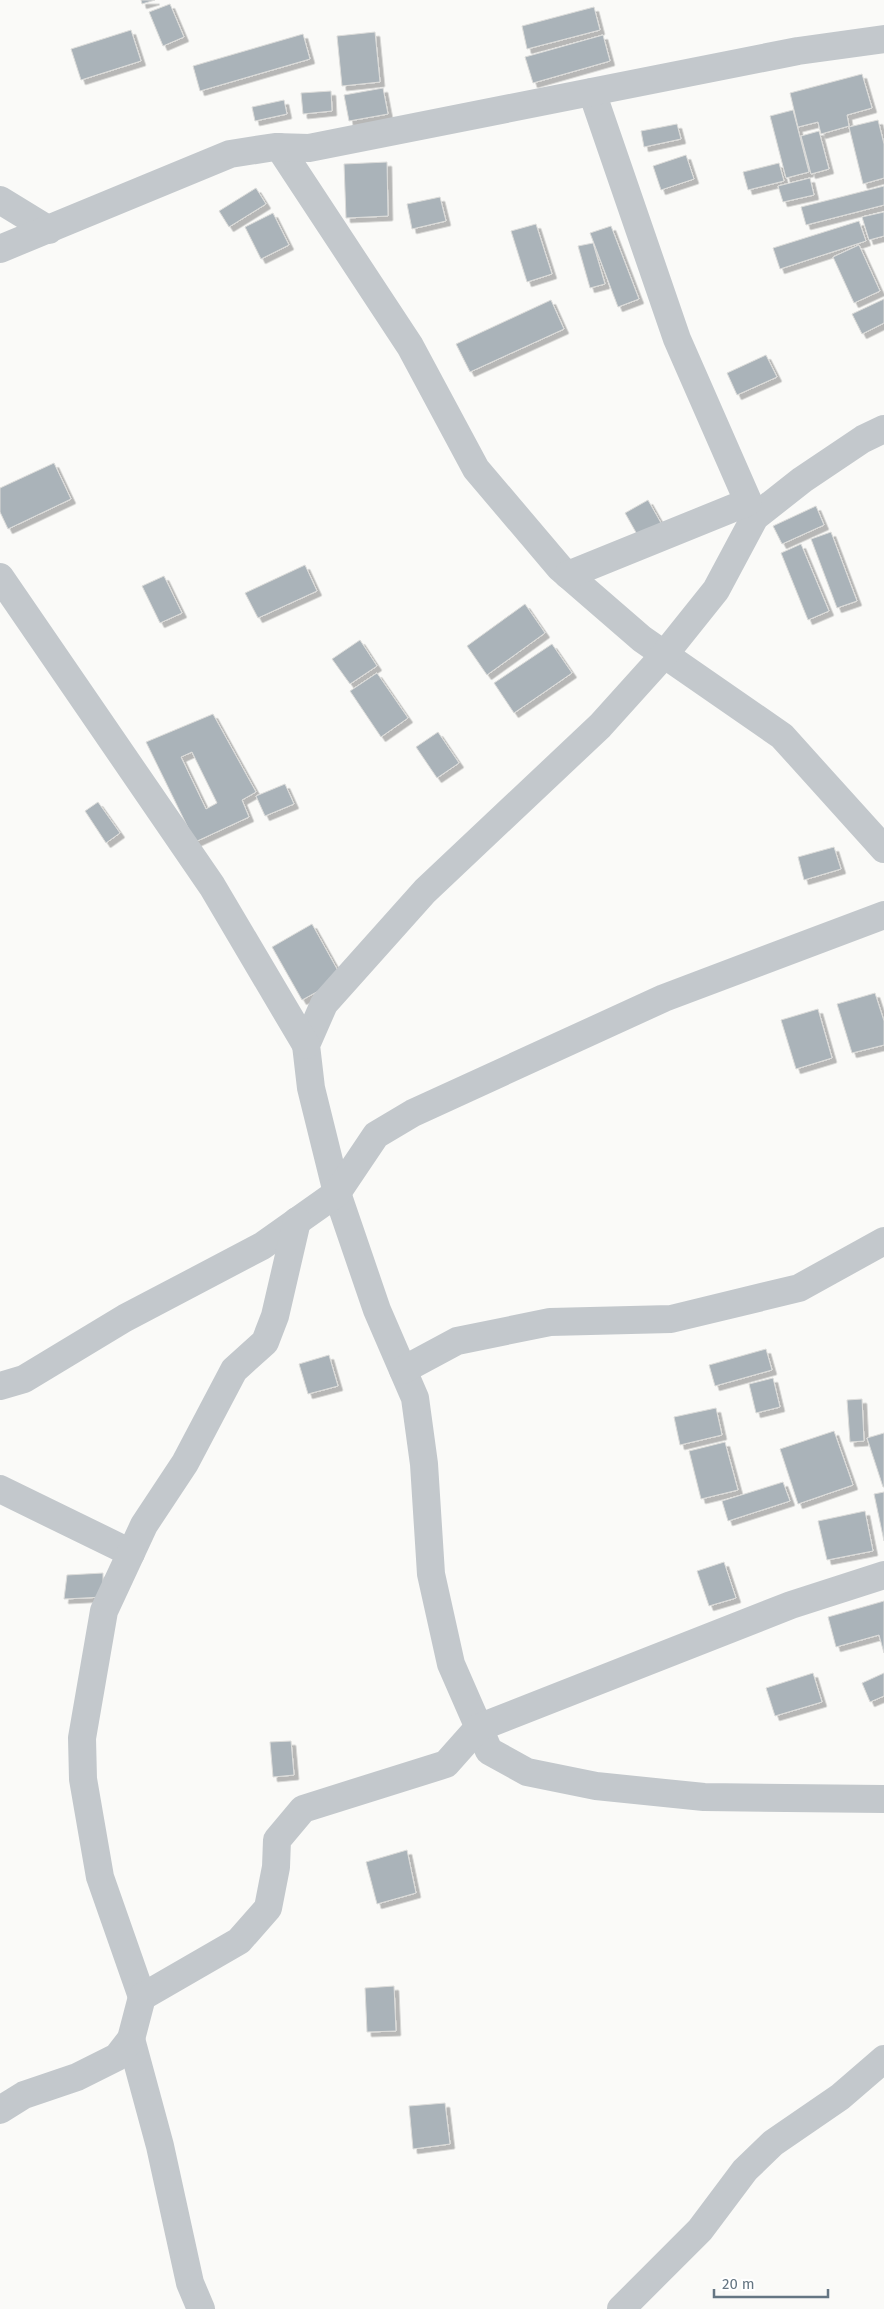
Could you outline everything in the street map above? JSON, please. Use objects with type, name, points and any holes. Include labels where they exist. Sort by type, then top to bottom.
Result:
[{"type":"street","points":[[0,249],[230,154],[280,147],[309,148],[798,51],[884,39]]},
{"type":"street","points":[[306,1045],[324,1004],[425,891],[600,726],[664,655],[716,590],[752,510],[677,340],[592,92]]},
{"type":"street","points":[[280,147],[410,346],[476,469],[568,575],[642,639],[782,736],[884,849]]},
{"type":"street","points":[[0,200],[49,230]]},
{"type":"street","points":[[568,575],[752,510],[802,480],[863,439],[884,429]]},
{"type":"street","points":[[0,577],[212,886],[306,1045],[311,1088],[337,1193],[377,1310],[415,1398],[424,1464],[431,1574],[451,1664],[489,1751],[527,1772],[596,1786],[704,1797],[884,1799]]},
{"type":"street","points":[[0,1386],[24,1378],[125,1318],[262,1246],[337,1193],[376,1135],[413,1113],[664,998],[884,915]]},
{"type":"street","points":[[0,2110],[24,2095],[77,2077],[117,2056],[131,2039],[142,1997],[100,1877],[83,1779],[82,1738],[104,1611],[144,1525],[185,1463],[234,1370],[264,1342],[274,1316],[297,1221]]},
{"type":"street","points":[[403,1370],[457,1341],[550,1322],[671,1319],[800,1288],[884,1241]]},
{"type":"street","points":[[0,1489],[131,1553]]},
{"type":"street","points":[[142,1997],[239,1941],[268,1908],[276,1867],[277,1840],[303,1809],[446,1764],[478,1728],[791,1605],[884,1575]]},
{"type":"street","points":[[131,2039],[160,2146],[190,2283],[201,2309]]},
{"type":"street","points":[[621,2309],[700,2230],[745,2170],[773,2142],[840,2097],[884,2058]]},
{"type":"building","points":[[141,0],[155,0],[142,4]]},
{"type":"building","points":[[170,4],[184,37],[163,46],[149,12]]},
{"type":"building","points":[[594,7],[600,30],[527,49],[522,26]]},
{"type":"building","points":[[131,30],[141,61],[81,80],[71,49]]},
{"type":"building","points":[[375,32],[380,82],[342,86],[337,36]]},
{"type":"building","points":[[303,34],[310,59],[200,91],[193,66]]},
{"type":"building","points":[[603,35],[610,61],[533,83],[525,57]]},
{"type":"building","points":[[862,74],[872,108],[847,115],[849,126],[821,134],[818,122],[798,127],[790,93]]},
{"type":"building","points":[[383,88],[388,114],[349,121],[344,95]]},
{"type":"building","points":[[331,91],[332,111],[303,114],[301,93]]},
{"type":"building","points":[[284,100],[287,114],[255,121],[252,107]]},
{"type":"building","points":[[793,110],[809,172],[786,178],[770,116]]},
{"type":"building","points":[[878,120],[884,144],[884,178],[863,184],[849,127]]},
{"type":"building","points":[[677,124],[681,139],[644,147],[641,131]]},
{"type":"building","points":[[819,131],[829,169],[811,174],[801,136]]},
{"type":"building","points":[[686,155],[694,179],[661,190],[653,166]]},
{"type":"building","points":[[387,162],[388,216],[346,218],[344,164]]},
{"type":"building","points":[[779,163],[784,181],[748,190],[743,172]]},
{"type":"building","points":[[810,178],[814,195],[783,202],[778,186]]},
{"type":"building","points":[[884,186],[884,205],[806,225],[801,207]]},
{"type":"building","points":[[256,188],[266,204],[229,227],[219,211]]},
{"type":"building","points":[[440,197],[446,221],[412,229],[407,204]]},
{"type":"building","points":[[884,212],[884,236],[869,240],[862,217]]},
{"type":"building","points":[[273,213],[289,245],[261,259],[245,227]]},
{"type":"building","points":[[859,221],[866,241],[780,269],[773,248]]},
{"type":"building","points":[[536,224],[552,274],[527,282],[511,231]]},
{"type":"building","points":[[611,226],[639,299],[618,307],[590,233]]},
{"type":"building","points":[[593,243],[605,284],[590,288],[578,246]]},
{"type":"building","points":[[859,245],[880,291],[854,303],[833,257]]},
{"type":"building","points":[[884,299],[884,323],[862,334],[852,314]]},
{"type":"building","points":[[551,300],[564,329],[470,372],[456,344]]},
{"type":"building","points":[[766,355],[777,377],[737,395],[727,373]]},
{"type":"building","points":[[54,463],[71,499],[8,529],[0,512],[0,488]]},
{"type":"building","points":[[648,500],[661,523],[638,536],[625,513]]},
{"type":"building","points":[[816,506],[824,525],[782,544],[773,526]]},
{"type":"building","points":[[831,532],[857,601],[837,608],[811,539]]},
{"type":"building","points":[[801,544],[829,611],[808,620],[781,553]]},
{"type":"building","points":[[305,565],[317,591],[258,618],[245,593]]},
{"type":"building","points":[[164,576],[182,613],[160,623],[142,586]]},
{"type":"building","points":[[525,604],[545,633],[487,675],[467,646]]},
{"type":"building","points":[[360,640],[377,666],[350,684],[332,659]]},
{"type":"building","points":[[552,644],[572,673],[514,713],[494,683]]},
{"type":"building","points":[[377,673],[408,718],[381,737],[350,691]]},
{"type":"building","points":[[213,714],[256,792],[242,800],[249,817],[195,842],[146,742]],"holes":[[[192,752],[217,803],[206,809],[181,757]]]},
{"type":"building","points":[[438,732],[459,763],[437,778],[416,747]]},
{"type":"building","points":[[285,784],[294,804],[265,816],[256,796]]},
{"type":"building","points":[[98,802],[120,833],[106,843],[85,811]]},
{"type":"building","points":[[834,847],[841,869],[804,880],[798,857]]},
{"type":"building","points":[[312,924],[342,978],[302,1000],[272,947]]},
{"type":"building","points":[[875,993],[884,1021],[884,1045],[852,1053],[837,1004]]},
{"type":"building","points":[[818,1009],[832,1058],[796,1069],[781,1020]]},
{"type":"building","points":[[766,1349],[772,1370],[715,1386],[709,1365]]},
{"type":"building","points":[[329,1355],[338,1386],[308,1394],[299,1364]]},
{"type":"building","points":[[773,1378],[780,1407],[756,1413],[749,1384]]},
{"type":"building","points":[[862,1399],[864,1441],[850,1442],[847,1400]]},
{"type":"building","points":[[716,1408],[722,1435],[680,1445],[674,1417]]},
{"type":"building","points":[[834,1431],[853,1485],[798,1504],[780,1449]]},
{"type":"building","points":[[884,1433],[884,1487],[883,1487],[867,1438]]},
{"type":"building","points":[[725,1442],[738,1490],[701,1499],[689,1451]]},
{"type":"building","points":[[783,1482],[790,1501],[728,1521],[722,1501]]},
{"type":"building","points":[[884,1492],[884,1541],[874,1494]]},
{"type":"building","points":[[865,1511],[873,1551],[827,1560],[818,1521]]},
{"type":"building","points":[[724,1562],[736,1598],[709,1606],[697,1571]]},
{"type":"building","points":[[103,1573],[103,1597],[64,1599],[67,1575]]},
{"type":"building","points":[[884,1601],[884,1653],[879,1635],[836,1647],[828,1617]]},
{"type":"building","points":[[813,1673],[822,1702],[775,1716],[766,1688]]},
{"type":"building","points":[[884,1673],[884,1696],[870,1702],[862,1683]]},
{"type":"building","points":[[291,1741],[294,1775],[273,1777],[270,1742]]},
{"type":"building","points":[[407,1850],[416,1893],[377,1904],[366,1862]]},
{"type":"building","points":[[394,1986],[396,2031],[367,2032],[365,1988]]},
{"type":"building","points":[[445,2103],[450,2144],[413,2149],[409,2106]]}]
